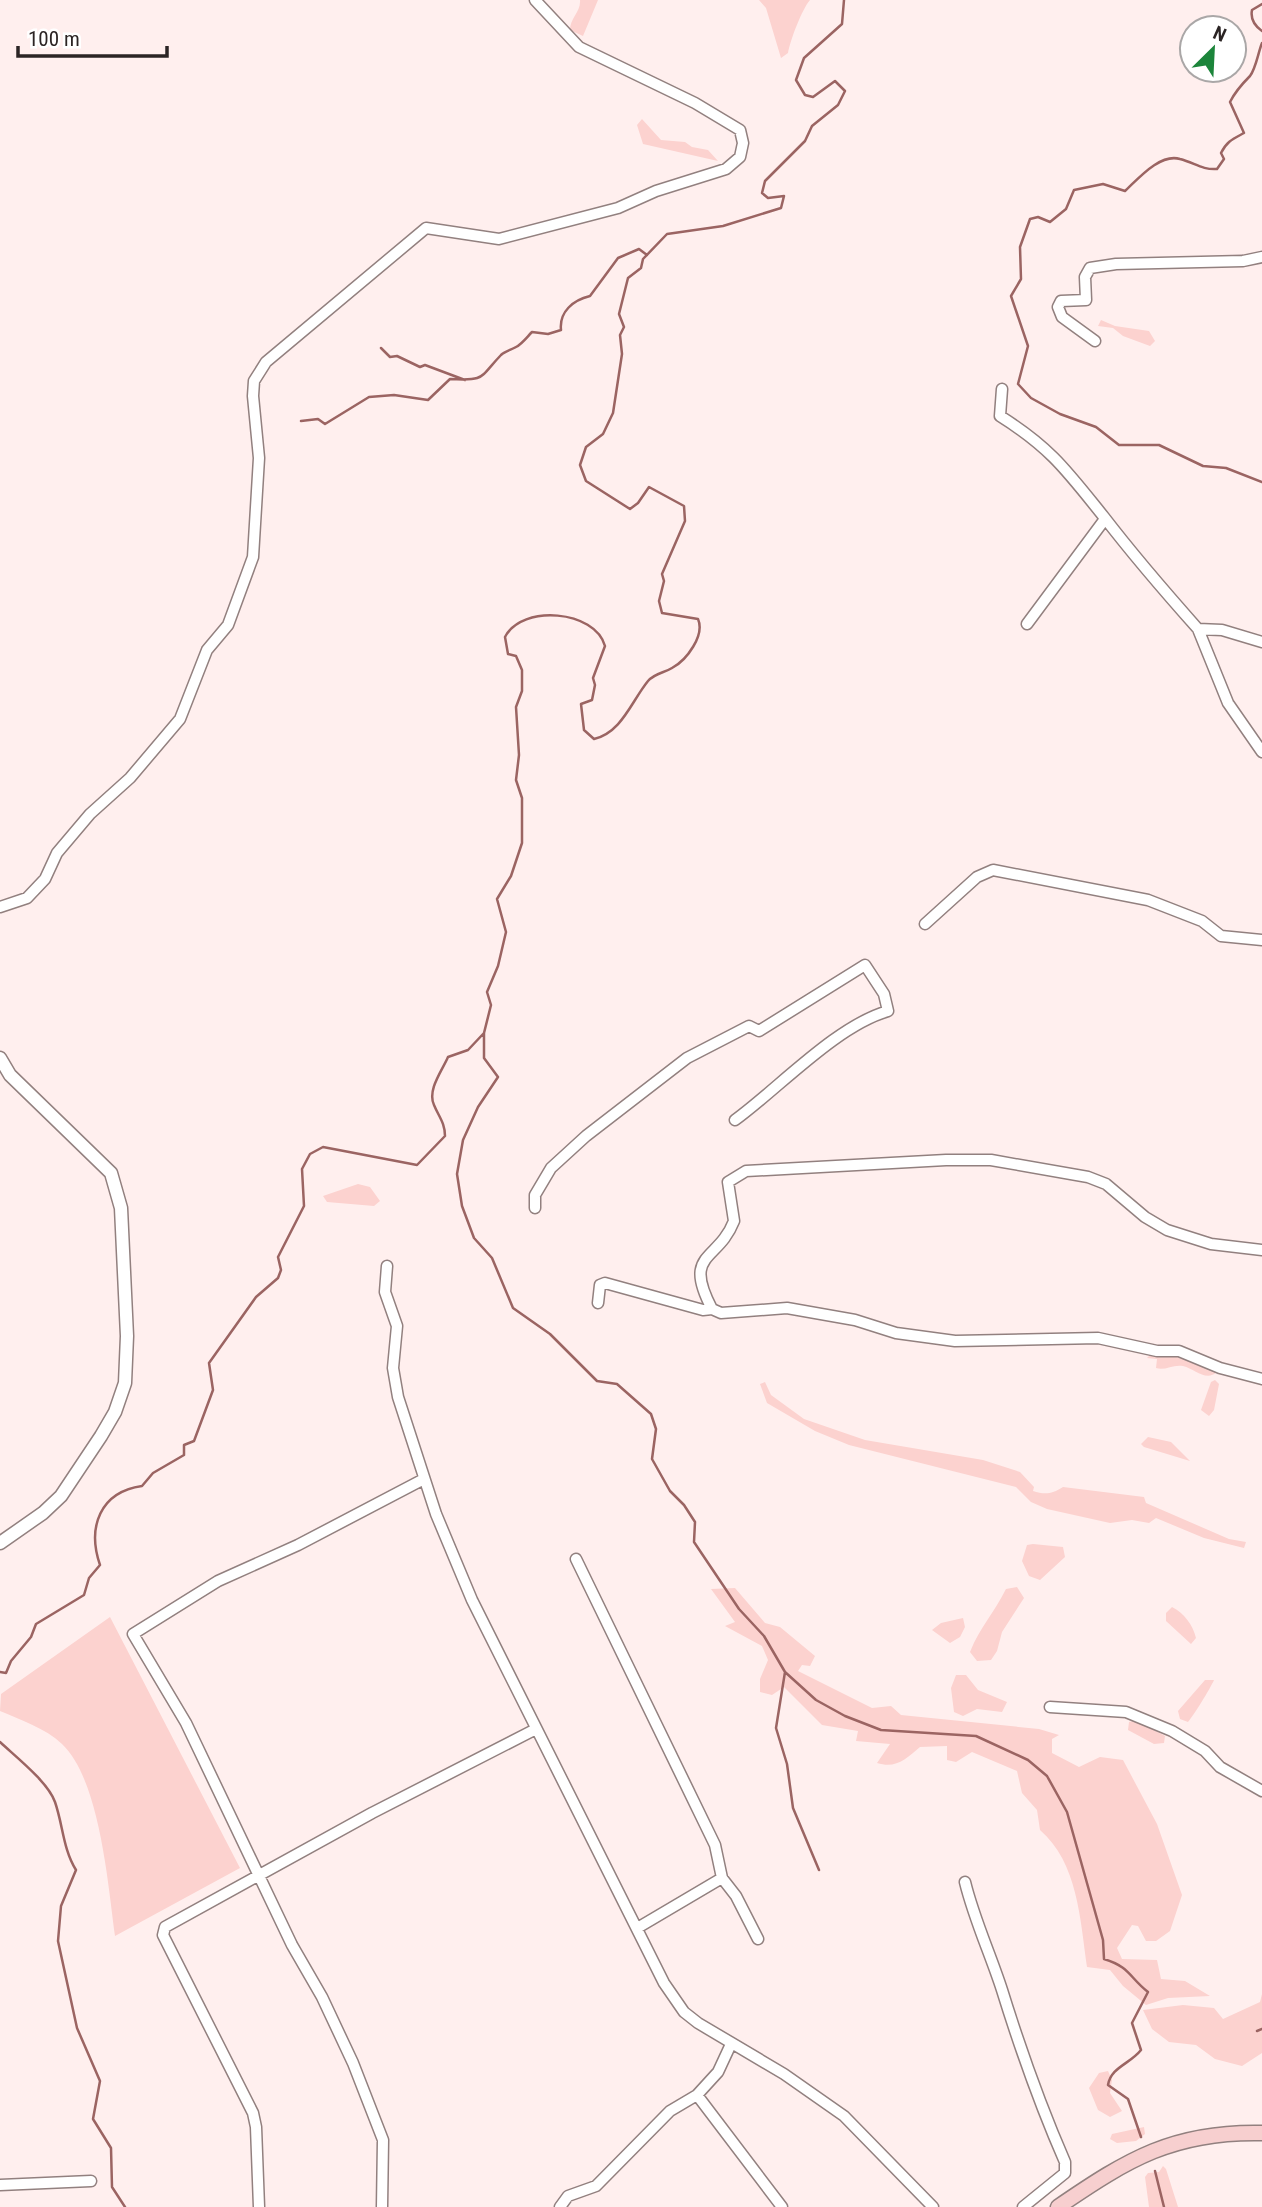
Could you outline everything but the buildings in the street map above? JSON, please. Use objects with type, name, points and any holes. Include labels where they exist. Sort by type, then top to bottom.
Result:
[{"type":"main road","points":[[1058,2207],[1146,2152],[1202,2137],[1228,2133],[1262,2133]]},
{"type":"street","points":[[0,907],[27,898],[45,878],[57,853],[90,814],[130,778],[180,719],[207,650],[228,625],[253,557],[259,458],[253,396],[254,380],[265,362],[426,228],[499,239],[618,208],[656,191],[719,172],[740,157],[743,143],[740,130],[683,96],[579,47],[535,0]]},
{"type":"street","points":[[1095,341],[1062,317],[1058,307],[1061,301],[1086,300],[1085,277],[1090,268],[1116,264],[1243,261],[1262,257]]},
{"type":"street","points":[[1002,389],[1000,416],[1039,442],[1070,471],[1105,519],[1198,629],[1228,703],[1262,752]]},
{"type":"street","points":[[1027,624],[1105,519]]},
{"type":"street","points":[[1198,629],[1222,630],[1262,642]]},
{"type":"street","points":[[925,924],[977,877],[993,870],[1148,900],[1202,921],[1221,936],[1262,940]]},
{"type":"street","points":[[536,1209],[535,1195],[551,1168],[655,1081],[687,1058],[749,1026],[760,1031],[865,965],[884,994],[888,1011],[869,1017],[787,1074],[775,1091],[735,1120]]},
{"type":"street","points":[[0,1058],[10,1075],[111,1173],[121,1208],[127,1336],[123,1391],[101,1436],[61,1496],[43,1513],[0,1542]]},
{"type":"street","points":[[712,1309],[703,1292],[702,1261],[730,1231],[734,1221],[727,1182],[746,1171],[991,1160],[1088,1177],[1106,1184],[1145,1217],[1190,1238],[1262,1250]]},
{"type":"street","points":[[387,1266],[385,1292],[397,1326],[393,1368],[406,1429],[424,1479],[472,1600],[639,1927],[664,1983],[684,2012],[731,2044],[784,2074],[844,2116],[933,2207]]},
{"type":"street","points":[[598,1303],[600,1285],[605,1283],[721,1313],[787,1308],[855,1320],[896,1333],[955,1341],[1098,1338],[1157,1351],[1179,1352],[1220,1368],[1262,1379]]},
{"type":"street","points":[[382,2207],[381,2133],[322,1997],[292,1945],[186,1723],[133,1634],[218,1581],[298,1545],[424,1479]]},
{"type":"street","points":[[576,1559],[715,1845],[722,1878],[736,1896],[758,1939]]},
{"type":"street","points":[[1050,1707],[1126,1712],[1172,1731],[1205,1751],[1220,1767],[1262,1791]]},
{"type":"street","points":[[258,2207],[256,2127],[253,2113],[163,1935],[165,1927],[536,1729]]},
{"type":"street","points":[[639,1927],[722,1878]]},
{"type":"street","points":[[965,1882],[976,1927],[1001,1988],[1017,2042],[1065,2162],[1065,2173],[1023,2207]]},
{"type":"street","points":[[560,2207],[568,2196],[596,2186],[670,2111],[697,2095],[718,2072],[731,2044]]},
{"type":"street","points":[[697,2095],[782,2207]]},
{"type":"street","points":[[0,2186],[92,2180]]},
{"type":"shaded area","points":[[580,0],[598,0],[583,36],[570,30]]},
{"type":"shaded area","points":[[759,0],[810,0],[803,10],[788,53],[781,58],[766,8]]},
{"type":"shaded area","points":[[642,119],[661,140],[685,142],[692,147],[708,150],[718,161],[643,144],[637,125]]},
{"type":"shaded area","points":[[1101,320],[1115,326],[1149,331],[1155,341],[1150,346],[1123,336],[1113,328],[1098,326]]},
{"type":"shaded area","points":[[358,1184],[370,1187],[380,1201],[374,1206],[327,1202],[323,1196]]},
{"type":"shaded area","points":[[1150,1355],[1172,1355],[1217,1372],[1209,1376],[1183,1366],[1156,1368],[1157,1359],[1147,1358]]},
{"type":"shaded area","points":[[1215,1380],[1219,1384],[1214,1410],[1209,1416],[1201,1410],[1211,1382]]},
{"type":"shaded area","points":[[765,1382],[771,1395],[804,1419],[865,1440],[983,1460],[1020,1472],[1034,1487],[1033,1491],[1037,1492],[1048,1493],[1063,1487],[1144,1497],[1146,1503],[1229,1539],[1246,1542],[1244,1548],[1204,1538],[1156,1518],[1149,1523],[1132,1520],[1110,1523],[1047,1509],[1031,1502],[1016,1487],[849,1445],[815,1431],[767,1403],[760,1384]]},
{"type":"shaded area","points":[[1148,1437],[1171,1442],[1190,1461],[1144,1447],[1141,1444]]},
{"type":"shaded area","points":[[1027,1545],[1063,1547],[1065,1557],[1040,1580],[1029,1576],[1022,1561]]},
{"type":"shaded area","points":[[1017,1587],[1024,1598],[1002,1632],[997,1651],[991,1660],[977,1661],[970,1652],[978,1635],[1006,1589]]},
{"type":"shaded area","points":[[735,1588],[765,1623],[780,1627],[815,1656],[810,1666],[802,1665],[798,1671],[872,1708],[891,1706],[901,1715],[1039,1729],[1059,1735],[1052,1739],[1052,1753],[1079,1767],[1100,1757],[1123,1760],[1157,1824],[1182,1895],[1170,1931],[1156,1941],[1146,1941],[1138,1926],[1132,1925],[1117,1948],[1122,1959],[1157,1960],[1161,1979],[1185,1981],[1210,1996],[1168,1998],[1146,2005],[1123,1986],[1110,1970],[1087,1967],[1079,1911],[1070,1875],[1053,1843],[1040,1830],[1037,1810],[1022,1793],[1017,1771],[972,1752],[956,1762],[947,1760],[947,1746],[920,1747],[895,1764],[877,1763],[890,1744],[856,1741],[858,1731],[822,1725],[784,1687],[772,1695],[760,1692],[760,1679],[768,1660],[762,1646],[725,1626],[735,1622],[711,1589]]},
{"type":"shaded area","points":[[1172,1607],[1184,1616],[1193,1629],[1196,1638],[1191,1644],[1166,1621],[1166,1613]]},
{"type":"shaded area","points":[[110,1617],[240,1868],[115,1936],[94,1807],[75,1760],[62,1744],[48,1733],[0,1711],[1,1694]]},
{"type":"shaded area","points":[[963,1618],[965,1627],[960,1637],[950,1643],[932,1630],[941,1623]]},
{"type":"shaded area","points":[[956,1675],[966,1675],[978,1690],[1007,1702],[1002,1712],[977,1709],[963,1716],[954,1712],[951,1688]]},
{"type":"shaded area","points":[[1205,1680],[1214,1680],[1198,1708],[1188,1722],[1180,1719],[1178,1711]]},
{"type":"shaded area","points":[[1136,1720],[1165,1736],[1164,1743],[1154,1744],[1128,1730],[1129,1722]]},
{"type":"shaded area","points":[[1262,1994],[1262,2053],[1242,2066],[1215,2059],[1196,2045],[1169,2042],[1152,2029],[1143,2010],[1183,2005],[1214,2008],[1223,2019],[1260,2002]]},
{"type":"shaded area","points":[[1108,2071],[1112,2080],[1110,2093],[1122,2111],[1110,2117],[1098,2110],[1089,2088],[1099,2073]]},
{"type":"shaded area","points":[[1144,2127],[1145,2134],[1136,2141],[1117,2143],[1110,2139],[1112,2134]]},
{"type":"shaded area","points":[[1163,2166],[1178,2207],[1149,2207],[1145,2177],[1148,2173],[1159,2172]]},
{"type":"waterway","points":[[844,0],[842,24],[804,58],[796,80],[805,95],[813,97],[835,81],[845,91],[838,105],[812,126],[805,141],[765,181],[762,193],[768,198],[784,196],[781,208],[723,226],[667,234],[643,259],[641,268],[628,278],[619,314],[624,327],[620,335],[622,354],[613,413],[603,434],[586,447],[580,465],[586,481],[630,509],[638,503],[649,487],[684,506],[685,521],[662,574],[664,581],[659,601],[662,613],[698,619],[700,625],[697,639],[689,653],[678,664],[651,678],[612,730],[594,739],[584,730],[581,704],[592,700],[595,685],[593,678],[605,646],[599,634],[588,625],[573,619],[541,616],[526,619],[514,626],[505,637],[508,654],[516,656],[522,670],[522,691],[516,707],[519,755],[516,780],[522,798],[522,843],[511,876],[497,899],[506,932],[498,966],[487,992],[491,1005],[484,1033],[484,1058],[498,1077],[478,1107],[463,1140],[457,1174],[462,1206],[474,1238],[492,1258],[513,1308],[550,1334],[597,1381],[617,1384],[651,1414],[656,1429],[652,1459],[670,1491],[684,1505],[695,1522],[694,1542],[739,1609],[764,1636],[785,1672],[816,1700],[845,1716],[881,1730],[976,1736],[1028,1760],[1047,1776],[1067,1812],[1103,1940],[1104,1959],[1124,1969],[1148,1992],[1132,2023],[1141,2050],[1113,2074],[1108,2085],[1128,2099],[1141,2137]]},
{"type":"waterway","points":[[1262,4],[1252,10],[1254,22],[1262,31]]},
{"type":"waterway","points":[[1262,43],[1252,73],[1230,102],[1244,133],[1226,146],[1221,153],[1224,159],[1217,169],[1172,158],[1157,163],[1125,191],[1103,184],[1074,190],[1066,209],[1050,222],[1038,217],[1030,219],[1020,247],[1021,279],[1011,296],[1028,346],[1018,384],[1031,398],[1060,414],[1096,427],[1119,445],[1159,445],[1203,466],[1226,468],[1262,482]]},
{"type":"waterway","points":[[301,421],[318,419],[325,424],[369,397],[394,395],[428,400],[450,379],[481,376],[504,352],[518,346],[532,332],[548,334],[561,330],[562,318],[568,308],[578,300],[590,296],[618,258],[639,249],[647,255]]},
{"type":"waterway","points":[[381,348],[390,357],[397,356],[420,367],[425,365],[465,380]]},
{"type":"waterway","points":[[0,1672],[6,1673],[11,1661],[31,1637],[36,1624],[84,1595],[89,1578],[100,1565],[95,1537],[100,1514],[107,1504],[116,1496],[142,1486],[153,1473],[184,1455],[184,1445],[194,1441],[213,1390],[209,1363],[256,1297],[278,1278],[281,1270],[278,1257],[304,1206],[302,1169],[310,1154],[323,1147],[417,1165],[445,1136],[432,1099],[439,1074],[448,1057],[468,1050],[484,1033]]},
{"type":"waterway","points":[[785,1672],[776,1728],[787,1764],[793,1808],[819,1870]]},
{"type":"waterway","points":[[0,1742],[31,1770],[51,1794],[58,1811],[68,1854],[76,1870],[61,1906],[58,1941],[77,2028],[100,2081],[93,2119],[111,2148],[112,2187],[125,2207]]},
{"type":"waterway","points":[[1257,2031],[1262,2029]]},
{"type":"waterway","points":[[1155,2171],[1164,2207]]}]
